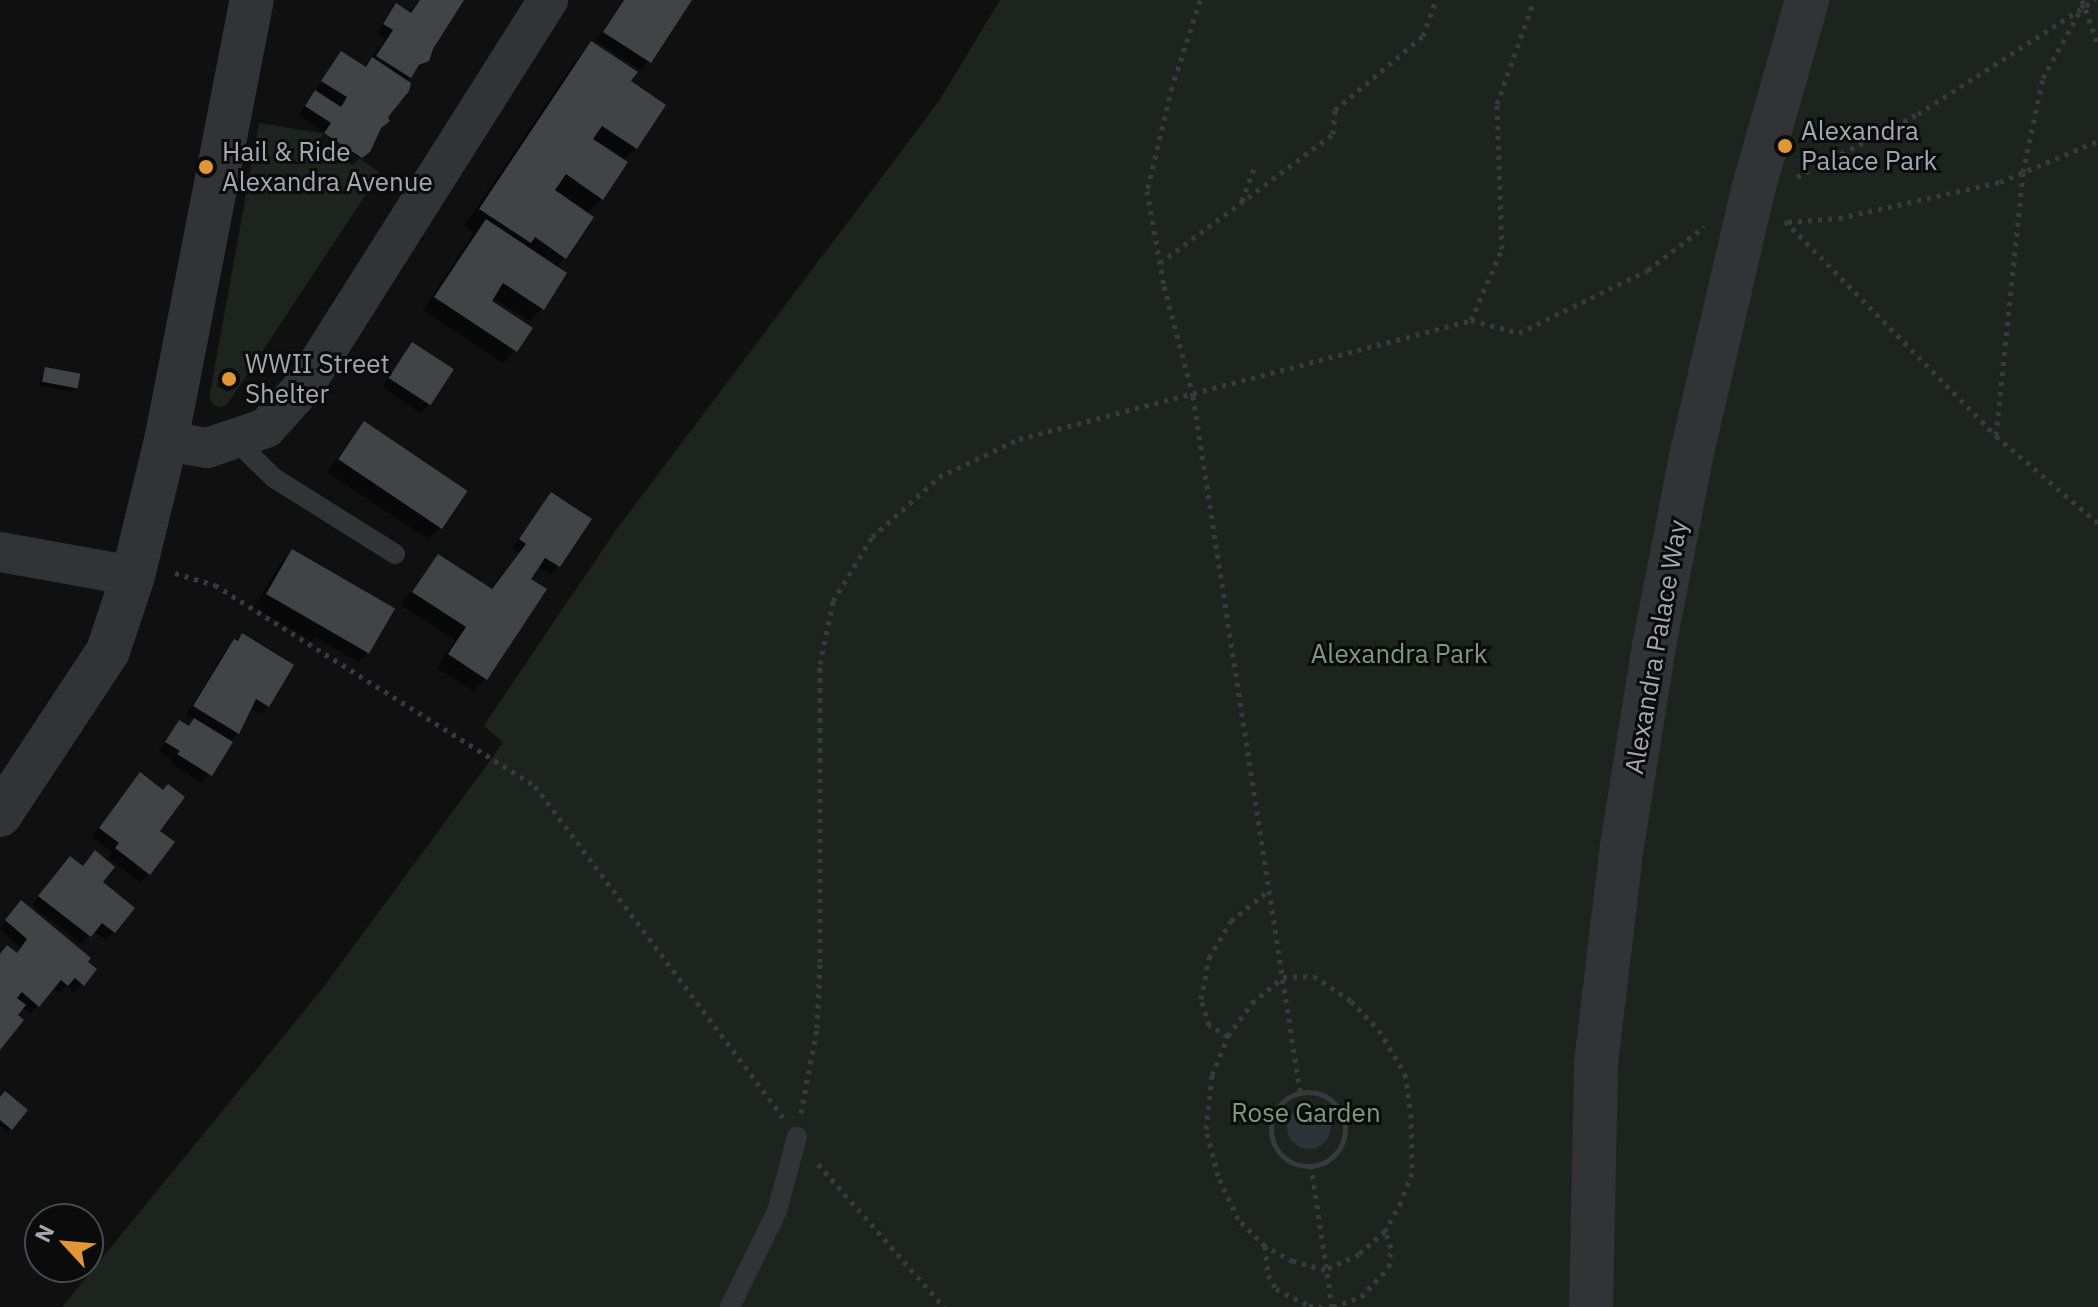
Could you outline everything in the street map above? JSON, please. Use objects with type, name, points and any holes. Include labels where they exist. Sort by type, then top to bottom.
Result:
[{"type":"street","points":[[0,815],[108,651],[151,574],[166,441],[252,0]]},
{"type":"street","points":[[166,441],[207,448],[266,428],[304,386],[548,0]]},
{"type":"street","name":"Alexandra Palace Way","points":[[1591,1307],[1596,1063],[1622,846],[1654,646],[1693,448],[1753,190],[1807,0]]},
{"type":"street","points":[[0,552],[151,574]]},
{"type":"lane","points":[[234,439],[274,478],[395,554]]},
{"type":"lane","points":[[730,1307],[777,1211],[797,1137]]},
{"type":"path","points":[[1200,0],[1172,87],[1147,191],[1160,263],[1193,396],[1300,1092]]},
{"type":"path","points":[[1160,263],[1333,134],[1335,110],[1423,36],[1436,0]]},
{"type":"path","points":[[1471,320],[1502,249],[1497,104],[1534,0]]},
{"type":"path","points":[[1795,178],[1918,114],[2084,2],[2095,0]]},
{"type":"path","points":[[2084,2],[2098,45]]},
{"type":"path","points":[[1996,436],[2023,172],[2043,78],[2084,2]]},
{"type":"path","points":[[1787,222],[1839,218],[2000,182],[2098,141]]},
{"type":"path","points":[[1241,202],[1254,168]]},
{"type":"path","points":[[797,1137],[817,1028],[820,664],[833,601],[872,537],[939,477],[1019,439],[1193,396],[1471,320],[1519,333],[1648,270],[1753,190],[1996,436],[2098,523]]},
{"type":"path","points":[[151,574],[215,585],[535,786],[695,996],[797,1137],[848,1201],[944,1307]]},
{"type":"path","points":[[1228,1036],[1209,1025],[1201,999],[1209,958],[1231,921],[1270,890]]},
{"type":"path","points":[[1314,976],[1351,1001],[1379,1030],[1405,1074],[1411,1114],[1412,1173],[1385,1231],[1359,1254],[1325,1270],[1293,1261],[1265,1246],[1238,1219],[1218,1176],[1206,1129],[1212,1075],[1228,1036],[1252,1003],[1283,977],[1314,976]]},
{"type":"path","points":[[1300,1092],[1328,1098],[1338,1106],[1344,1121],[1345,1134],[1334,1155],[1311,1165],[1293,1162],[1282,1155],[1271,1127],[1278,1107],[1300,1092]]},
{"type":"path","points":[[1311,1165],[1332,1307],[1361,1297],[1389,1267],[1391,1248],[1385,1231]]},
{"type":"path","points":[[1265,1246],[1268,1275],[1276,1289],[1309,1306],[1322,1307]]},
{"type":"green space","name":"Alexandra Park","points":[[1000,0],[2098,0],[2098,1307],[62,1307],[82,1283],[104,1283],[104,1256],[322,989],[487,765],[503,742],[484,726],[616,530],[939,101]]},
{"type":"green space","points":[[259,123],[326,134],[380,173],[227,405],[221,407],[215,406],[209,398]]},
{"type":"shaded area","points":[[1309,1105],[1325,1111],[1331,1127],[1325,1143],[1309,1149],[1293,1143],[1287,1127],[1293,1111]]},
{"type":"building","points":[[420,0],[464,0],[433,49],[429,61],[419,65],[411,78],[376,56],[393,30],[383,24],[396,3],[411,13]]},
{"type":"building","points":[[624,0],[692,0],[651,63],[603,32]]},
{"type":"building","points":[[591,41],[638,72],[631,81],[666,105],[637,149],[602,126],[593,139],[628,162],[603,200],[566,174],[555,190],[594,217],[566,259],[535,237],[531,243],[479,209]]},
{"type":"building","points":[[341,51],[366,67],[372,57],[411,83],[409,91],[388,117],[390,121],[381,128],[370,152],[362,158],[324,133],[331,123],[305,106],[315,90],[341,107],[347,97],[321,81]]},
{"type":"building","points":[[486,219],[567,273],[544,310],[503,283],[492,301],[533,328],[517,352],[434,297]]},
{"type":"building","points":[[412,342],[454,369],[431,405],[389,378]]},
{"type":"building","points":[[45,367],[80,374],[77,389],[42,382]]},
{"type":"building","name":"WWII Street Shelter","points":[[226,369],[240,377],[232,390],[218,382]]},
{"type":"building","points":[[364,421],[468,491],[442,529],[338,459]]},
{"type":"building","points":[[551,492],[592,519],[560,567],[545,558],[531,579],[547,589],[487,680],[448,654],[466,627],[412,592],[438,554],[492,589],[526,544],[519,539]]},
{"type":"building","points":[[292,549],[395,608],[369,654],[266,594]]},
{"type":"building","points":[[242,633],[294,665],[269,707],[256,699],[239,734],[193,706],[234,639],[238,641]]},
{"type":"building","points":[[194,718],[233,742],[212,776],[177,754],[180,751],[165,742],[179,720],[189,726]]},
{"type":"building","points":[[140,772],[163,790],[168,784],[185,797],[160,831],[175,842],[150,875],[115,848],[119,843],[99,828]]},
{"type":"building","points":[[95,850],[115,867],[103,882],[135,908],[115,933],[102,923],[91,937],[38,896],[70,856],[83,866]]},
{"type":"building","points":[[21,900],[91,958],[88,962],[97,969],[84,986],[75,978],[68,986],[61,980],[39,1007],[22,992],[17,998],[26,1005],[18,1015],[24,1020],[0,1050],[0,954],[7,945],[17,953],[27,939],[5,920]]},
{"type":"building","points":[[5,1091],[28,1110],[12,1130],[0,1120],[0,1097]]},
{"type":"place","name":"Alexandra Palace Park","points":[[1785,146]]},
{"type":"place","name":"Hail & Ride Alexandra Avenue","points":[[206,167]]},
{"type":"place","name":"WWII Street Shelter","points":[[229,379]]},
{"type":"park label","name":"Rose Garden","points":[[1306,1113]]}]
